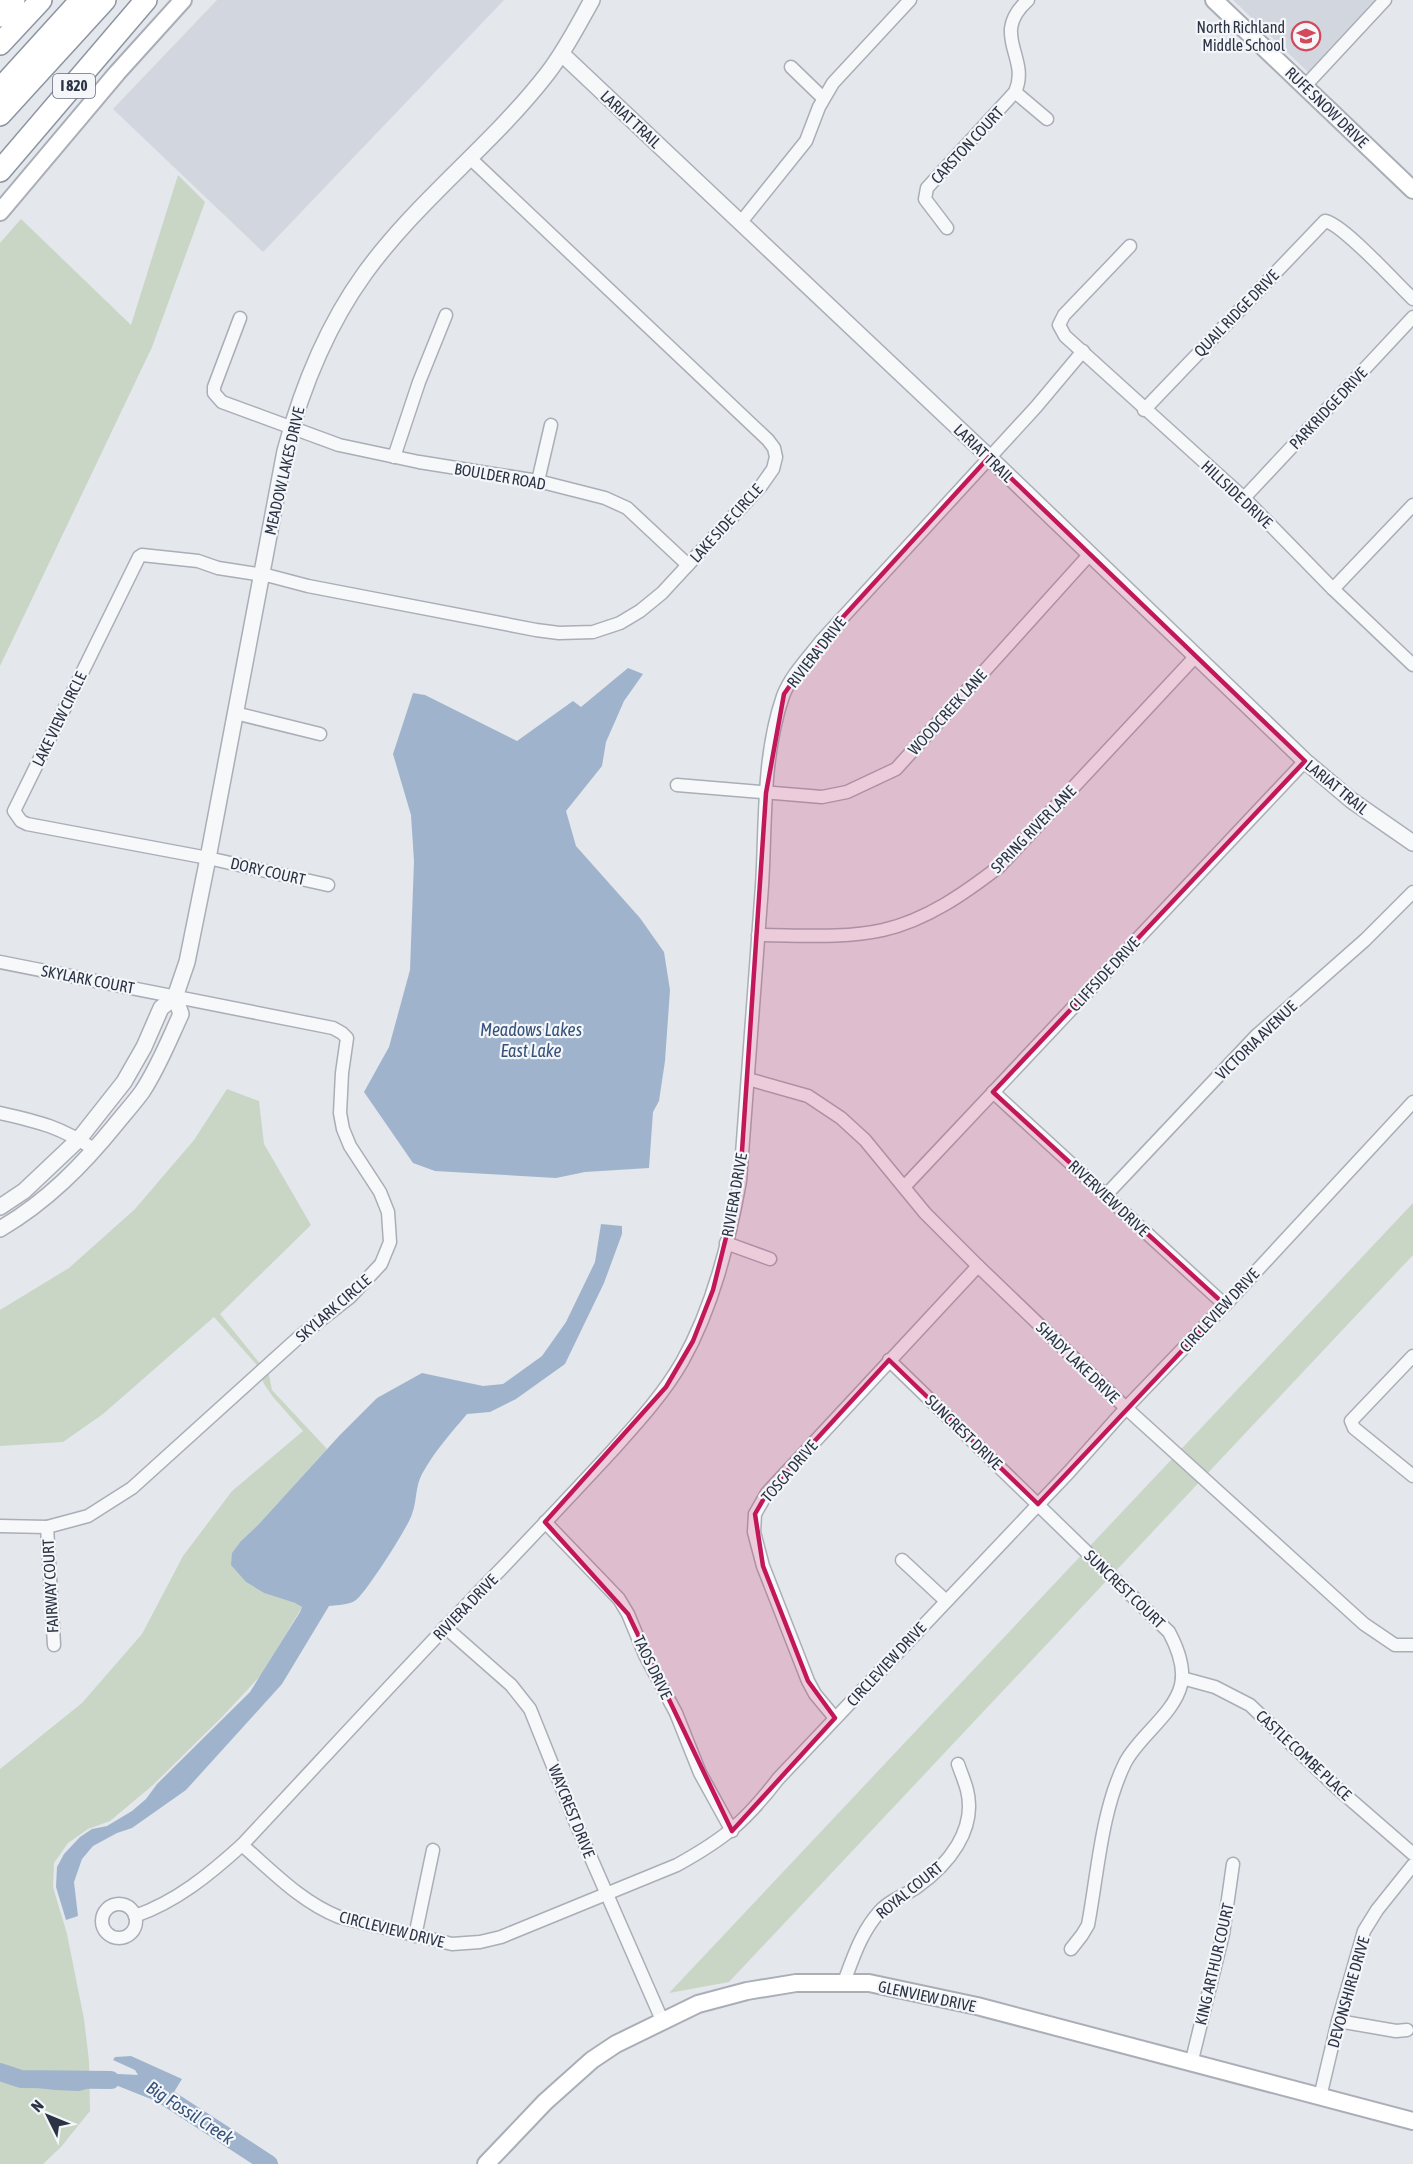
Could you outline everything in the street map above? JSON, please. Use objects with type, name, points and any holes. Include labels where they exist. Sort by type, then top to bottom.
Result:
[{"type":"highway","points":[[0,16],[14,0]]},
{"type":"highway","points":[[0,44],[41,0]]},
{"type":"highway","points":[[0,89],[81,0]]},
{"type":"highway","points":[[0,115],[105,0]]},
{"type":"highway","name":"I 820","points":[[0,171],[146,0]]},
{"type":"main road","points":[[0,212],[117,73],[183,0]]},
{"type":"main road","name":"RUFE SNOW DRIVE","points":[[1214,0],[1413,190]]},
{"type":"main road","name":"GLENVIEW DRIVE","points":[[486,2164],[545,2102],[592,2060],[616,2044],[698,2004],[747,1991],[796,1983],[869,1983],[976,2006],[1413,2121]]},
{"type":"street","name":"MEADOW LAKES DRIVE","points":[[0,1207],[24,1191],[79,1140],[124,1082],[144,1047],[161,1008],[175,997],[187,962],[208,858],[285,451],[300,398],[320,350],[333,324],[366,273],[410,220],[471,159],[546,76],[562,54],[592,0]]},
{"type":"street","points":[[741,222],[806,141],[823,98],[833,83],[910,0]]},
{"type":"street","name":"CARSTON COURT","points":[[947,228],[925,199],[927,188],[1015,92],[1020,75],[1011,41],[1010,27],[1018,11],[1028,0]]},
{"type":"street","points":[[1305,86],[1385,0]]},
{"type":"street","name":"LARIAT TRAIL","points":[[562,54],[989,457],[1305,761],[1351,800],[1413,843]]},
{"type":"street","points":[[791,67],[823,98]]},
{"type":"street","name":"CARSTON COURT","points":[[1015,92],[1047,119]]},
{"type":"street","name":"LAKE SIDE CIRCLE","points":[[261,575],[536,630],[559,633],[593,632],[620,623],[640,611],[662,593],[760,486],[776,463],[774,448],[759,432],[471,159]]},
{"type":"street","name":"QUAIL RIDGE DRIVE","points":[[1144,410],[1325,221],[1331,222],[1347,235],[1413,299]]},
{"type":"street","name":"HILLSIDE DRIVE","points":[[1130,246],[1064,315],[1059,325],[1065,336],[1144,410],[1244,498],[1333,589],[1413,665]]},
{"type":"street","points":[[394,457],[418,382],[446,315]]},
{"type":"street","name":"PARKRIDGE DRIVE","points":[[1244,498],[1413,317]]},
{"type":"street","name":"BOULDER ROAD","points":[[240,318],[214,387],[214,393],[222,402],[339,445],[394,457],[537,481],[605,498],[627,508],[688,564]]},
{"type":"street","name":"RIVIERA DRIVE","points":[[135,1916],[154,1909],[189,1888],[218,1867],[242,1845],[545,1522],[666,1387],[693,1341],[713,1290],[740,1181],[766,793],[775,724],[784,694],[792,679],[822,640],[1036,407],[1083,351]]},
{"type":"street","points":[[537,481],[551,424]]},
{"type":"street","points":[[1333,589],[1413,505]]},
{"type":"street","name":"LAKE VIEW CIRCLE","points":[[208,858],[27,824],[21,821],[14,811],[139,557],[142,555],[198,561],[218,568],[261,575]]},
{"type":"street","name":"WOODCREEK LANE","points":[[677,785],[822,797],[848,792],[896,769],[1089,555]]},
{"type":"street","name":"SPRING RIVER LANE","points":[[758,935],[848,934],[884,930],[921,917],[954,899],[1000,866],[1195,657]]},
{"type":"street","points":[[236,713],[320,734]]},
{"type":"street","name":"CLIFFSIDE DRIVE","points":[[904,1187],[1305,761]]},
{"type":"street","name":"DORY COURT","points":[[208,858],[328,885]]},
{"type":"street","name":"VICTORIA AVENUE","points":[[1106,1196],[1256,1036],[1365,940],[1413,892]]},
{"type":"street","name":"SKYLARK COURT","points":[[0,962],[175,997]]},
{"type":"street","name":"MEADOW LAKES DRIVE","points":[[0,1229],[35,1207],[64,1182],[95,1150],[141,1093],[181,1014],[175,997]]},
{"type":"street","name":"SKYLARK CIRCLE","points":[[0,1526],[47,1527],[88,1516],[132,1488],[299,1337],[350,1297],[381,1264],[390,1242],[390,1222],[380,1192],[356,1156],[343,1128],[340,1093],[347,1038],[333,1028],[175,997]]},
{"type":"street","name":"SHADY LAKE DRIVE","points":[[748,1079],[788,1089],[821,1103],[841,1118],[866,1140],[925,1213],[1126,1408],[1364,1624],[1395,1645],[1413,1645]]},
{"type":"street","name":"RIVERVIEW DRIVE","points":[[993,1092],[1225,1305]]},
{"type":"street","name":"CIRCLEVIEW DRIVE","points":[[242,1845],[309,1902],[324,1911],[339,1917],[452,1944],[480,1942],[501,1937],[678,1865],[705,1850],[732,1831],[753,1811],[778,1779],[1413,1102]]},
{"type":"street","points":[[0,1113],[44,1123],[66,1131],[95,1150]]},
{"type":"street","points":[[726,1243],[770,1258]]},
{"type":"street","name":"TOSCA DRIVE","points":[[835,1718],[815,1694],[804,1671],[763,1566],[754,1532],[755,1515],[767,1493],[978,1266]]},
{"type":"street","points":[[1413,1356],[1351,1421],[1354,1428],[1413,1476]]},
{"type":"street","name":"SUNCREST DRIVE","points":[[889,1360],[1038,1504]]},
{"type":"street","name":"SUNCREST COURT","points":[[1038,1504],[1169,1632],[1174,1642],[1182,1678]]},
{"type":"street","name":"TAOS DRIVE","points":[[545,1522],[619,1599],[676,1713],[700,1773],[732,1831]]},
{"type":"street","name":"FAIRWAY COURT","points":[[47,1527],[54,1645]]},
{"type":"street","points":[[902,1560],[946,1601]]},
{"type":"street","name":"WAYCREST DRIVE","points":[[445,1627],[511,1685],[530,1709],[576,1826],[662,2020]]},
{"type":"street","points":[[1071,1949],[1088,1925],[1111,1800],[1125,1762],[1168,1708],[1179,1691],[1182,1678]]},
{"type":"street","name":"CASTLE COMBE PLACE","points":[[1182,1678],[1215,1687],[1250,1705],[1336,1787],[1413,1854]]},
{"type":"street","name":"ROYAL COURT","points":[[844,1982],[856,1949],[873,1919],[885,1906],[919,1886],[943,1863],[963,1837],[969,1819],[969,1800],[958,1764]]},
{"type":"street","points":[[416,1936],[433,1850]]},
{"type":"street","name":"KING ARTHUR COURT","points":[[1191,2064],[1222,1934],[1233,1864]]},
{"type":"street","name":"DEVONSHIRE DRIVE","points":[[1320,2097],[1338,2021],[1364,1931],[1377,1910],[1413,1865]]},
{"type":"street","points":[[1338,2021],[1396,2031],[1407,2030]]},
{"type":"highlighted area","points":[[989,457],[1305,761],[993,1092],[1225,1305],[1038,1504],[889,1360],[767,1493],[755,1514],[763,1566],[808,1681],[835,1718],[732,1831],[628,1614],[545,1522],[666,1387],[693,1341],[713,1290],[740,1181],[766,793],[784,694],[822,640]]},
{"type":"shaded area","points":[[217,0],[504,0],[263,252],[113,109]]},
{"type":"shaded area","name":"North Richland Middle School","points":[[1233,0],[1375,0],[1308,72]]},
{"type":"green space","points":[[178,175],[205,202],[152,347],[0,666],[0,243],[21,219],[131,325]]},
{"type":"green space","points":[[227,1089],[259,1101],[264,1144],[311,1225],[220,1314],[269,1375],[272,1390],[327,1449],[241,1541],[246,1582],[264,1593],[302,1607],[262,1674],[222,1717],[153,1785],[110,1821],[88,1829],[68,1843],[54,1863],[53,1887],[67,1934],[84,2019],[89,2061],[90,2111],[61,2147],[43,2164],[0,2164],[0,1769],[82,1703],[142,1634],[183,1556],[232,1491],[303,1431],[273,1397],[264,1384],[257,1365],[214,1317],[103,1414],[63,1442],[0,1446],[0,1310],[69,1268],[135,1209],[194,1140]]},
{"type":"green space","points":[[1413,1203],[1413,1255],[729,1982],[669,1993]]},
{"type":"water","name":"Meadows Lakes East Lake","points":[[628,668],[643,674],[624,701],[606,742],[602,766],[566,811],[576,846],[640,918],[664,952],[670,990],[665,1061],[659,1101],[653,1112],[649,1168],[585,1172],[556,1178],[435,1171],[413,1163],[364,1092],[389,1047],[410,970],[414,861],[411,815],[393,754],[413,693],[425,695],[517,741],[573,701],[581,707]]},
{"type":"water","points":[[601,1224],[622,1226],[622,1234],[604,1283],[565,1364],[516,1399],[490,1412],[467,1414],[427,1466],[420,1479],[409,1521],[361,1595],[350,1603],[329,1606],[282,1684],[186,1790],[132,1828],[93,1846],[82,1859],[74,1882],[78,1916],[66,1920],[56,1887],[57,1867],[64,1854],[80,1837],[92,1829],[107,1826],[132,1811],[146,1799],[157,1784],[250,1692],[300,1612],[302,1607],[295,1603],[264,1593],[246,1582],[231,1565],[232,1553],[241,1541],[377,1398],[422,1373],[483,1386],[503,1384],[542,1356],[566,1322],[595,1262]]},
{"type":"water","points":[[131,2056],[182,2079],[166,2105],[118,2086],[102,2085],[79,2091],[55,2090],[29,2087],[0,2077],[0,2067],[25,2076],[58,2082],[119,2074],[138,2075],[135,2070],[113,2060],[115,2057]]},
{"type":"waterway","name":"Big Fossil Creek","points":[[0,2072],[21,2079],[111,2080]]},
{"type":"waterway","name":"Big Fossil Creek","points":[[149,2086],[269,2164]]},
{"type":"place","name":"North Richland Middle School","points":[[1306,36]]}]
